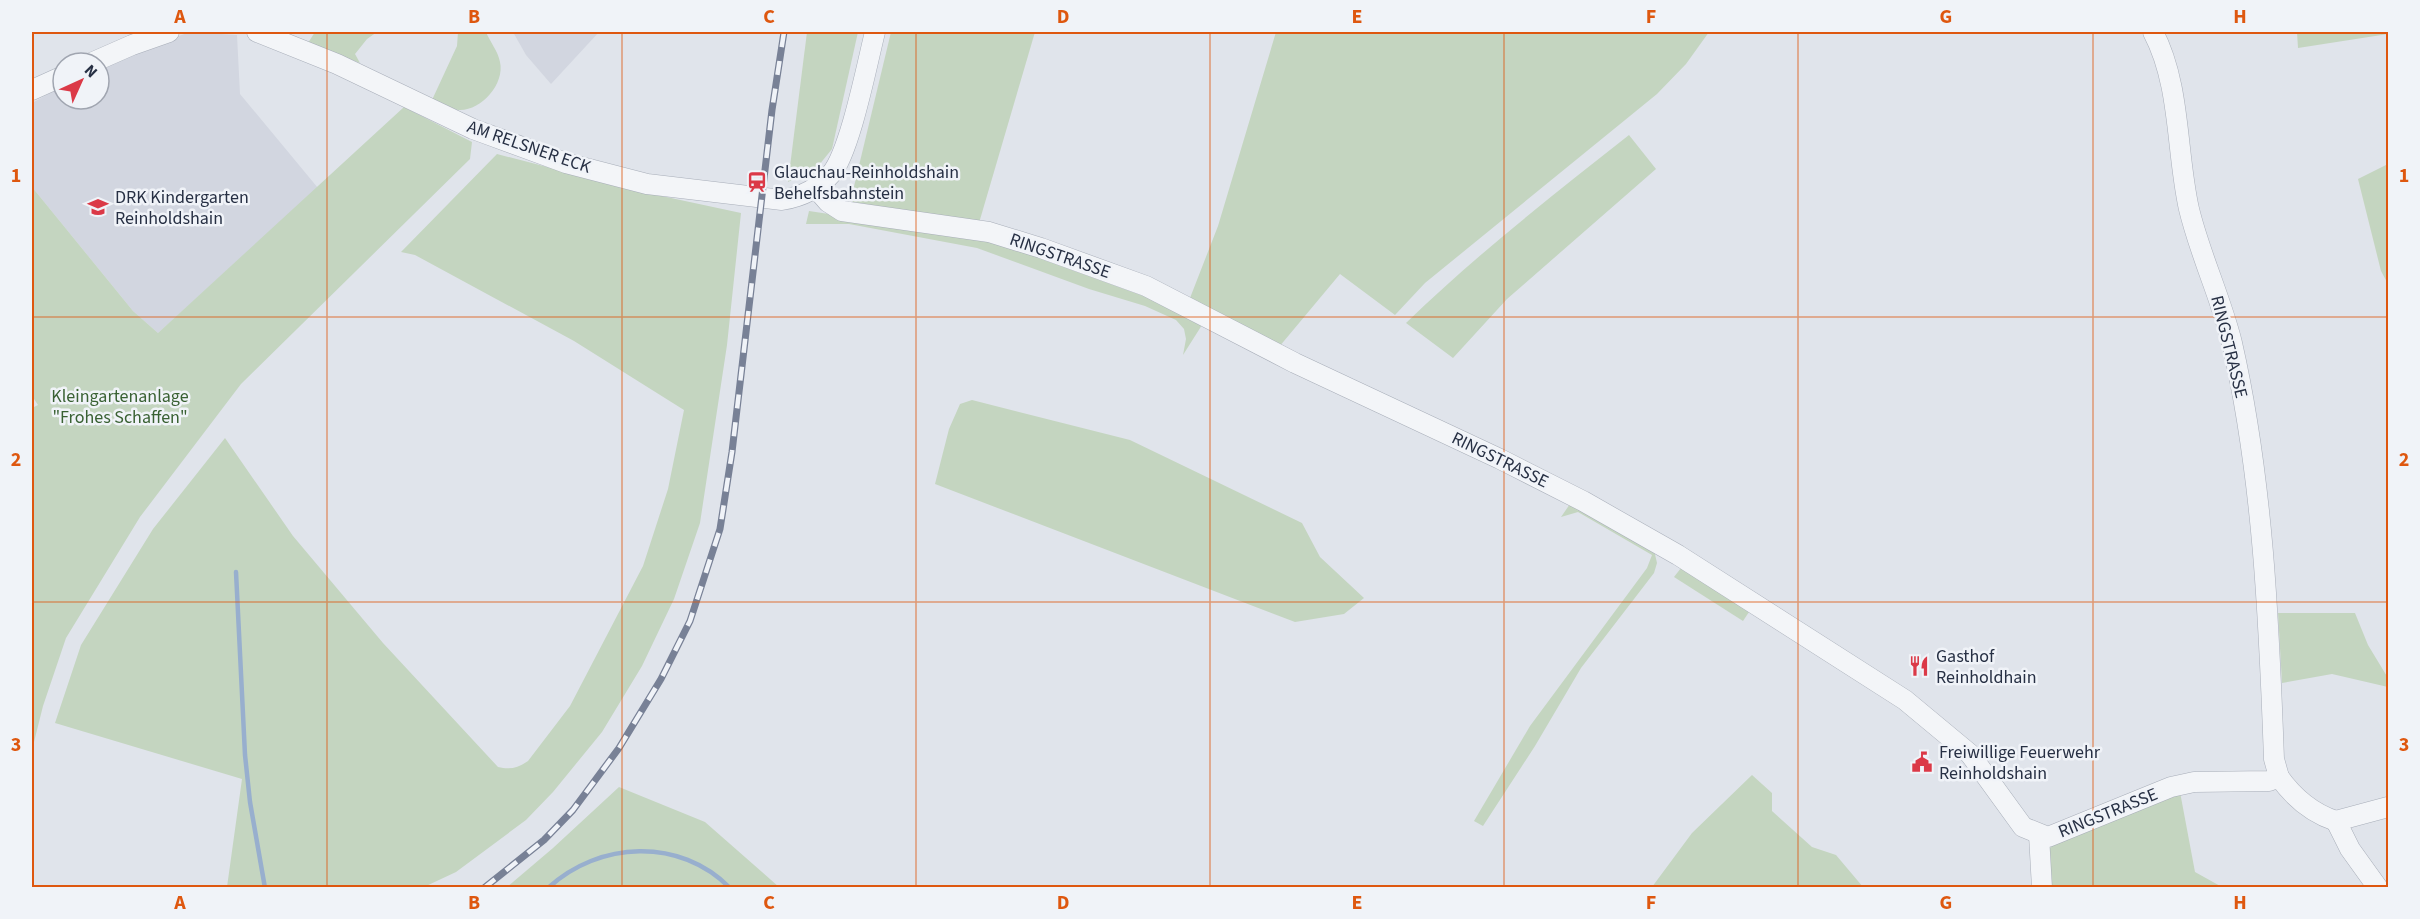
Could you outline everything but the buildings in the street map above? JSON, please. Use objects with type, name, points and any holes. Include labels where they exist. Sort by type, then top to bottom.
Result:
[{"type":"street","points":[[111,54],[169,32]]},
{"type":"street","name":"AM RELSNER ECK","points":[[257,32],[337,64],[473,129],[566,163],[647,184],[782,200],[799,197],[815,187]]},
{"type":"street","points":[[815,187],[831,174],[843,153],[875,32]]},
{"type":"street","name":"RINGSTRASSE","points":[[2153,32],[2169,75],[2181,171],[2189,210],[2231,341],[2241,387],[2268,606],[2274,759],[2279,777],[2299,801],[2324,817],[2336,821]]},
{"type":"street","points":[[32,90],[51,81]]},
{"type":"street","name":"RINGSTRASSE","points":[[815,187],[828,202],[842,211],[989,232],[1146,286],[1295,363],[1574,496],[1678,555],[1905,700],[1970,754],[2023,827],[2038,835],[2048,837],[2171,787],[2194,782],[2269,781],[2279,777]]},
{"type":"street","points":[[2378,888],[2350,849],[2336,821],[2388,807]]},
{"type":"street","points":[[2038,835],[2042,888]]},
{"type":"shaded area","points":[[190,32],[237,35],[240,94],[318,188],[158,333],[133,311],[32,187],[32,103],[51,93],[51,111],[111,111],[111,63],[131,53]]},
{"type":"shaded area","points":[[513,32],[599,32],[551,84],[526,55]]},
{"type":"green space","points":[[315,32],[377,32],[367,39],[355,54],[360,63],[308,43]]},
{"type":"green space","points":[[458,32],[486,32],[498,54],[501,70],[490,95],[475,106],[456,110],[432,100],[457,46]]},
{"type":"green space","points":[[807,32],[858,32],[832,149],[819,165],[788,182]]},
{"type":"green space","points":[[891,32],[1035,32],[979,223],[853,202],[851,199]]},
{"type":"green space","points":[[1276,32],[1709,32],[1686,64],[1657,94],[1425,283],[1395,315],[1340,274],[1279,347],[1190,298],[1218,226]]},
{"type":"green space","points":[[2297,32],[2388,32],[2388,34],[2298,48]]},
{"type":"green space","name":"Kleingartenanlage \"Frohes Schaffen\"","points":[[404,107],[472,142],[470,159],[241,384],[140,517],[66,638],[43,706],[32,750],[32,408],[38,405],[32,396],[32,187],[133,311],[158,333]]},
{"type":"green space","points":[[1629,135],[1656,169],[1507,299],[1453,358],[1406,323],[1487,249]]},
{"type":"green space","points":[[497,154],[643,192],[741,213],[727,345],[700,523],[674,599],[642,666],[602,732],[553,792],[526,820],[456,872],[424,887],[227,887],[242,779],[55,723],[81,645],[153,529],[225,438],[293,536],[383,643],[498,767],[514,768],[528,761],[570,706],[643,566],[668,489],[684,410],[574,341],[415,255],[401,252]]},
{"type":"green space","points":[[2388,164],[2388,284],[2381,271],[2358,179]]},
{"type":"green space","points":[[809,211],[909,226],[981,240],[1022,252],[1149,298],[1202,325],[1183,355],[1186,339],[1184,329],[1176,320],[1145,306],[1089,289],[977,248],[849,224],[806,224]]},
{"type":"green space","points":[[972,400],[1130,440],[1302,523],[1320,557],[1364,598],[1344,614],[1295,622],[935,484],[949,429],[960,404]]},
{"type":"green space","points":[[1570,504],[1654,550],[1657,563],[1654,573],[1581,668],[1535,746],[1483,826],[1474,821],[1530,726],[1647,568],[1652,555],[1578,512],[1561,517]]},
{"type":"green space","points":[[1681,568],[1749,612],[1743,621],[1674,577]]},
{"type":"green space","points":[[2278,613],[2355,613],[2368,645],[2388,678],[2388,687],[2332,674],[2282,683]]},
{"type":"green space","points":[[1752,775],[1772,793],[1772,811],[1812,847],[1836,855],[1863,887],[1652,887],[1692,833]]},
{"type":"green space","points":[[619,787],[705,822],[779,887],[507,887]]},
{"type":"green space","points":[[2180,792],[2195,872],[2222,887],[2050,887],[2048,851],[2053,844]]},
{"type":"waterway","points":[[236,572],[245,755],[250,802],[265,888]]},
{"type":"waterway","points":[[548,888],[568,872],[591,861],[615,854],[639,851],[664,853],[688,860],[710,871],[730,888]]},
{"type":"railway","points":[[484,888],[544,840],[573,810],[619,748],[661,679],[690,621],[720,529],[732,452],[772,110],[784,32]]},
{"type":"place","name":"Glauchau-Reinholdshain Behelfsbahnstein","points":[[757,182]]},
{"type":"place","name":"DRK Kindergarten Reinholdshain","points":[[98,207]]},
{"type":"place","name":"Gasthof Reinholdhain","points":[[1919,666]]},
{"type":"place","name":"Freiwillige Feuerwehr Reinholdshain","points":[[1922,762]]}]
